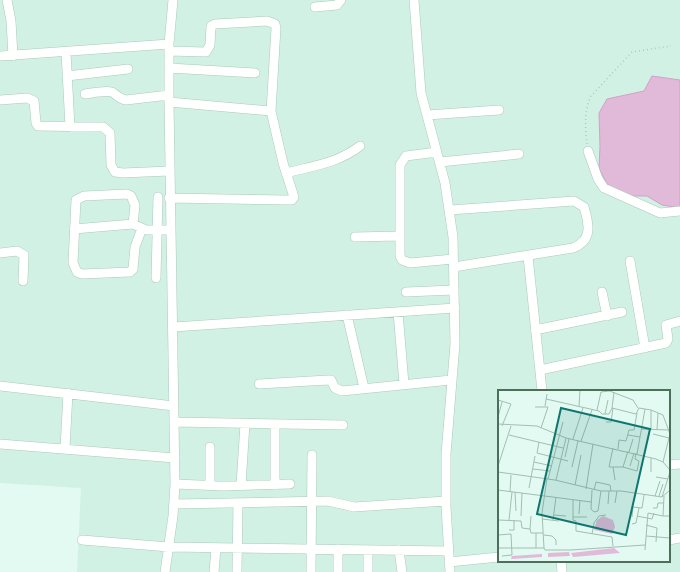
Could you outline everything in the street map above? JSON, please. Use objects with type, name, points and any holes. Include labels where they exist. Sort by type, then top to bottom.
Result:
[{"type":"street","points":[[7,0],[12,25],[13,56]]},
{"type":"street","points":[[165,572],[174,504],[175,484],[175,422],[169,198],[169,48],[173,0]]},
{"type":"street","points":[[315,7],[337,5],[340,0]]},
{"type":"street","points":[[414,0],[421,93],[438,152],[450,210],[455,308],[455,344],[447,426],[446,501],[450,572]]},
{"type":"street","points":[[0,56],[169,48],[206,52],[210,45],[211,26],[215,24],[268,21],[274,24],[276,28],[271,111],[286,173],[294,192],[292,200],[169,198]]},
{"type":"street","points":[[66,52],[70,126]]},
{"type":"street","points":[[169,68],[256,72]]},
{"type":"street","points":[[67,76],[128,69]]},
{"type":"street","points":[[85,94],[108,92],[126,100],[169,98],[271,111]]},
{"type":"street","points":[[0,100],[31,99],[36,103],[36,120],[38,126],[103,127],[107,129],[110,132],[111,165],[115,172],[170,171]]},
{"type":"street","points":[[427,115],[499,110]]},
{"type":"street","points":[[286,173],[345,157],[360,146]]},
{"type":"street","points":[[588,151],[598,179],[604,188],[653,211],[660,213],[680,211]]},
{"type":"street","points":[[438,152],[406,156],[400,165],[400,256],[405,262],[453,263],[528,256],[573,248],[582,244],[587,236],[588,223],[584,207],[574,201],[450,210]]},
{"type":"street","points":[[440,162],[519,154]]},
{"type":"street","points":[[126,194],[131,196],[135,205],[137,226],[133,269],[130,272],[77,272],[73,263],[76,200],[79,197],[126,194]]},
{"type":"street","points":[[156,278],[158,197]]},
{"type":"street","points":[[74,229],[137,226],[146,230],[170,230]]},
{"type":"street","points":[[355,238],[399,236]]},
{"type":"street","points":[[0,253],[17,251],[24,255],[23,281]]},
{"type":"street","points":[[528,256],[542,390]]},
{"type":"street","points":[[630,262],[645,348]]},
{"type":"street","points":[[406,292],[454,290]]},
{"type":"street","points":[[602,292],[607,316]]},
{"type":"street","points":[[173,327],[455,308]]},
{"type":"street","points":[[398,312],[404,384]]},
{"type":"street","points":[[536,330],[622,312]]},
{"type":"street","points":[[347,315],[364,388]]},
{"type":"street","points":[[540,370],[666,343],[668,339],[666,325],[680,321]]},
{"type":"street","points":[[259,384],[328,380],[334,382],[338,390],[451,380]]},
{"type":"street","points":[[0,386],[174,406]]},
{"type":"street","points":[[65,448],[68,393]]},
{"type":"street","points":[[175,422],[275,425],[343,425]]},
{"type":"street","points":[[241,485],[245,424]]},
{"type":"street","points":[[275,425],[275,485]]},
{"type":"street","points":[[0,444],[175,458]]},
{"type":"street","points":[[210,447],[210,485]]},
{"type":"street","points":[[311,572],[312,455]]},
{"type":"street","points":[[670,465],[680,464]]},
{"type":"street","points":[[175,484],[290,484]]},
{"type":"street","points":[[174,504],[328,501],[354,507],[446,501]]},
{"type":"street","points":[[237,572],[236,548],[238,503]]},
{"type":"street","points":[[670,540],[680,538]]},
{"type":"street","points":[[82,540],[169,547],[448,551]]},
{"type":"street","points":[[214,572],[216,548]]},
{"type":"street","points":[[338,549],[338,572]]},
{"type":"street","points":[[368,550],[368,572]]},
{"type":"street","points":[[399,550],[402,572]]},
{"type":"street","points":[[450,562],[498,557]]},
{"type":"street","points":[[561,562],[562,572]]},
{"type":"path","points":[[588,151],[586,115],[587,104],[591,96],[632,52],[671,46]]},
{"type":"shaded area","points":[[0,0],[680,0],[680,572],[77,572],[81,488],[0,483]]},
{"type":"shaded area","points":[[652,76],[680,80],[680,208],[662,205],[647,196],[634,196],[621,192],[607,184],[599,168],[599,113],[607,99],[644,91]]}]
